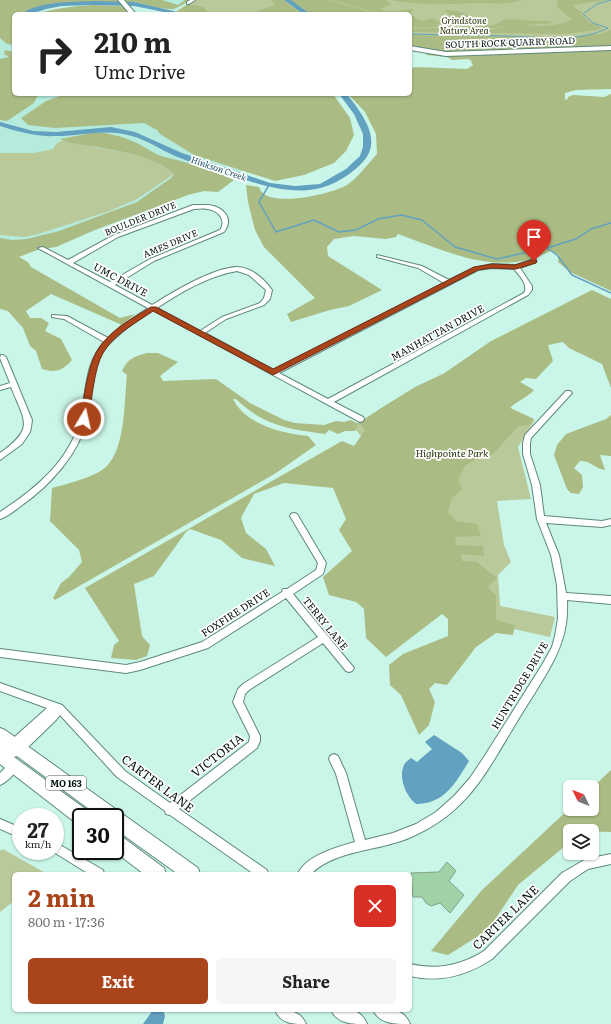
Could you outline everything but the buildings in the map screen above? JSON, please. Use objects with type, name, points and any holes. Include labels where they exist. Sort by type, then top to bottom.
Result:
[{"type":"main road","name":"MO 163","points":[[0,735],[7,755],[72,809]]},
{"type":"main road","name":"MO 163","points":[[7,755],[59,779],[100,808]]},
{"type":"main road","name":"MO 163","points":[[124,825],[189,872]]},
{"type":"main road","points":[[124,849],[155,872]]},
{"type":"main road","points":[[343,1012],[358,1024]]},
{"type":"main road","points":[[385,1012],[401,1024]]},
{"type":"street","points":[[121,0],[130,12]]},
{"type":"street","points":[[188,3],[193,0]]},
{"type":"street","name":"SOUTH ROCK QUARRY ROAD","points":[[412,48],[434,53],[454,54],[611,48]]},
{"type":"street","name":"BOULDER DRIVE","points":[[68,263],[116,236],[193,207],[210,207],[222,212]]},
{"type":"street","name":"AMES DRIVE","points":[[110,285],[152,260],[222,231],[225,227],[226,221],[222,212]]},
{"type":"street","name":"UMC DRIVE","points":[[41,248],[360,419]]},
{"type":"street","points":[[379,256],[420,267],[449,283]]},
{"type":"street","points":[[273,373],[476,269],[484,267],[516,267],[534,261]]},
{"type":"street","name":"MANHATTAN DRIVE","points":[[328,402],[526,294],[529,290],[529,286],[516,267]]},
{"type":"street","points":[[1,514],[43,485],[70,452],[84,419],[95,364],[99,352],[121,329],[180,290],[230,270],[246,271],[252,274],[270,290],[267,299],[262,304],[224,318],[200,334]]},
{"type":"street","points":[[54,316],[65,317],[108,341]]},
{"type":"street","points":[[0,457],[24,437],[28,428],[28,420],[3,357]]},
{"type":"street","points":[[0,388],[13,384]]},
{"type":"street","name":"HUNTRIDGE DRIVE","points":[[304,872],[319,860],[360,846],[404,835],[431,821],[458,800],[480,770],[558,644],[563,625],[562,596],[555,556],[541,519],[537,503],[536,486],[524,446],[528,437],[568,393]]},
{"type":"street","name":"FOXFIRE DRIVE","points":[[0,653],[126,669],[205,645],[286,592],[316,576],[322,567],[322,563],[294,516]]},
{"type":"street","points":[[541,519],[602,524],[611,522]]},
{"type":"street","name":"TERRY LANE","points":[[286,592],[349,668]]},
{"type":"street","points":[[562,596],[611,600]]},
{"type":"street","name":"VICTORIA","points":[[170,810],[253,745],[255,736],[238,702],[241,692],[246,687],[324,638]]},
{"type":"street","name":"CARTER LANE","points":[[0,687],[59,708],[121,774],[170,810],[260,872]]},
{"type":"street","points":[[0,780],[7,755],[53,717],[59,708]]},
{"type":"street","points":[[334,759],[341,773],[360,846]]},
{"type":"street","points":[[0,824],[12,829]]},
{"type":"street","points":[[64,853],[96,872]]},
{"type":"street","name":"CARTER LANE","points":[[412,970],[418,972],[447,972],[475,964],[488,955],[566,877],[586,864],[611,859]]},
{"type":"street","points":[[284,1012],[300,1024]]},
{"type":"shaded area","points":[[0,0],[191,0],[173,11],[136,3],[75,5],[52,8],[39,12],[12,12],[12,96],[186,96],[307,151],[0,260]]},
{"type":"shaded area","points":[[434,735],[462,753],[469,761],[454,784],[442,796],[426,803],[416,804],[406,792],[402,770],[406,762],[411,758],[417,762],[432,749],[425,742]]},
{"type":"shaded area","points":[[152,1012],[164,1012],[165,1016],[163,1024],[143,1024]]},
{"type":"green space","points":[[0,0],[117,0],[119,2],[41,6],[24,12],[12,12],[12,45],[7,44],[0,38]]},
{"type":"green space","points":[[125,0],[162,0],[178,5],[185,0],[190,0],[179,7],[167,9],[126,2]]},
{"type":"green space","name":"Grindstone Nature Area","points":[[193,0],[611,0],[611,47],[412,48],[412,12],[175,12]]},
{"type":"green space","points":[[270,0],[283,0],[298,12],[257,12],[274,5],[274,2]]},
{"type":"green space","points":[[290,0],[329,0],[370,12],[308,12]]},
{"type":"green space","points":[[332,0],[386,0],[391,4],[380,9],[384,11],[413,9],[412,12],[373,12]]},
{"type":"green space","points":[[390,0],[521,0],[506,3],[436,4]]},
{"type":"green space","points":[[558,0],[607,0],[573,5],[578,10],[583,12],[581,14],[590,23],[598,25],[602,29],[566,34],[412,32],[412,29],[460,27],[487,30],[510,26],[490,28],[460,26],[412,28],[412,16],[416,19],[423,21],[433,18],[442,23],[435,25],[460,24],[444,10],[462,12],[471,19],[480,20],[481,24],[491,26],[501,22],[502,20],[549,21],[554,23],[526,25],[543,26],[563,23],[571,19],[557,7]]},
{"type":"green space","points":[[189,4],[203,7],[208,12],[184,12],[178,11]]},
{"type":"green space","points":[[79,6],[122,6],[127,12],[44,12]]},
{"type":"green space","points":[[611,30],[611,46],[445,53],[412,48],[412,35],[573,37],[604,33]]},
{"type":"green space","points":[[611,48],[611,89],[576,90],[565,93],[565,99],[567,100],[568,97],[573,95],[604,97],[611,94],[611,291],[570,272],[558,262],[559,255],[551,251],[528,260],[494,262],[462,256],[398,234],[396,237],[386,239],[354,236],[334,239],[327,247],[328,256],[382,290],[349,306],[291,322],[287,314],[315,298],[264,247],[255,230],[248,202],[246,185],[259,187],[264,194],[273,198],[286,199],[314,196],[339,189],[347,185],[377,154],[376,134],[365,112],[350,96],[412,96],[412,68],[415,67],[467,69],[473,65],[471,62],[472,61],[468,59],[452,60],[447,57],[426,55],[427,53],[444,55]]},
{"type":"green space","points":[[5,50],[12,52],[12,96],[39,96],[34,103],[7,121],[0,120],[0,59],[9,57],[4,54]]},
{"type":"green space","points":[[60,96],[334,96],[350,118],[354,135],[346,151],[334,163],[304,175],[275,181],[194,155],[144,123],[55,128],[28,125],[21,118],[46,101]]},
{"type":"green space","points":[[92,133],[105,133],[122,137],[137,143],[158,155],[206,168],[234,180],[218,192],[204,191],[188,195],[95,230],[56,247],[37,250],[19,257],[28,262],[31,267],[120,318],[135,314],[122,325],[51,294],[26,311],[30,318],[41,318],[49,323],[45,331],[61,339],[72,360],[62,369],[55,371],[42,369],[36,351],[30,346],[23,328],[8,311],[0,309],[0,238],[12,240],[27,239],[59,231],[137,202],[171,178],[174,174],[152,161],[126,152],[71,143],[60,139]]},
{"type":"green space","points":[[63,140],[136,155],[149,159],[174,174],[137,199],[110,211],[38,234],[24,237],[0,235],[0,153],[34,153],[53,149],[56,144]]},
{"type":"green space","points":[[592,290],[611,299],[611,388],[602,364],[569,348],[563,342],[548,345],[553,361],[536,379],[526,378],[520,382],[534,390],[510,408],[534,419],[529,425],[519,426],[490,457],[476,459],[465,466],[458,480],[462,489],[451,499],[448,512],[456,521],[477,524],[481,536],[456,537],[455,545],[483,546],[484,556],[461,554],[462,561],[477,562],[497,578],[488,587],[496,596],[496,620],[515,625],[513,635],[496,633],[476,647],[447,685],[435,683],[429,689],[435,702],[429,725],[419,735],[401,695],[390,685],[389,665],[403,654],[448,636],[448,619],[442,614],[386,657],[366,638],[364,609],[356,602],[329,595],[323,577],[352,551],[339,530],[346,519],[333,488],[284,483],[254,494],[241,518],[246,533],[266,549],[275,566],[242,558],[221,540],[190,529],[186,532],[154,576],[134,584],[142,636],[150,645],[147,656],[136,660],[111,658],[114,645],[119,641],[85,588],[342,441],[354,446],[365,430],[359,423],[378,410],[415,387],[443,374],[491,341]]},
{"type":"green space","points":[[158,353],[178,362],[160,376],[163,381],[216,379],[250,403],[284,420],[295,423],[324,425],[336,421],[344,422],[351,420],[358,424],[355,431],[345,431],[338,434],[329,430],[325,434],[288,428],[267,421],[246,408],[236,399],[233,399],[239,408],[256,421],[276,430],[308,436],[316,445],[276,473],[55,600],[53,598],[61,583],[69,577],[82,562],[79,550],[50,521],[52,488],[95,474],[106,467],[113,459],[121,436],[123,423],[127,375],[122,371],[129,361],[139,355]]},
{"type":"green space","name":"Highpointe Park","points":[[442,374],[535,420],[518,447],[531,499],[497,501],[504,545],[511,562],[498,575],[500,606],[555,617],[550,637],[445,614],[383,460],[352,426]]},
{"type":"green space","points":[[611,415],[611,456],[600,455],[605,470],[588,462],[580,461],[574,468],[582,475],[583,487],[579,494],[571,493],[567,489],[554,455],[557,445],[566,434],[606,419]]},
{"type":"green space","points":[[611,770],[611,832],[599,832],[599,824],[563,824],[563,848],[518,885],[488,930],[448,955],[431,951],[482,890],[563,815],[563,816],[599,816],[599,781]]},
{"type":"green space","points":[[3,849],[12,854],[12,860],[22,860],[43,872],[12,872],[12,903],[0,912],[0,851]]},
{"type":"waterway","name":"Hinkson Creek","points":[[287,0],[304,12]]},
{"type":"waterway","points":[[412,34],[546,38],[584,36],[608,28],[593,23],[583,14],[597,4],[611,0]]},
{"type":"waterway","name":"Hinkson Creek","points":[[29,12],[46,7],[77,3],[134,4],[174,12]]},
{"type":"waterway","name":"Hinkson Creek","points":[[0,124],[33,133],[56,134],[111,129],[135,134],[179,155],[269,185],[295,189],[322,186],[349,171],[364,157],[367,147],[367,134],[358,114],[344,96]]},
{"type":"waterway","points":[[269,185],[259,202],[276,232],[314,220],[339,232],[356,230],[378,219],[401,215],[422,220],[455,247],[497,259],[547,248]]},
{"type":"waterway","points":[[547,248],[576,239],[591,229],[611,223]]},
{"type":"waterway","points":[[547,248],[557,255],[572,275],[611,293]]},
{"type":"route","points":[[84,419],[88,392],[99,352],[121,329],[153,308],[273,373],[476,269],[492,266],[508,268],[516,267],[526,265],[534,261]]}]
